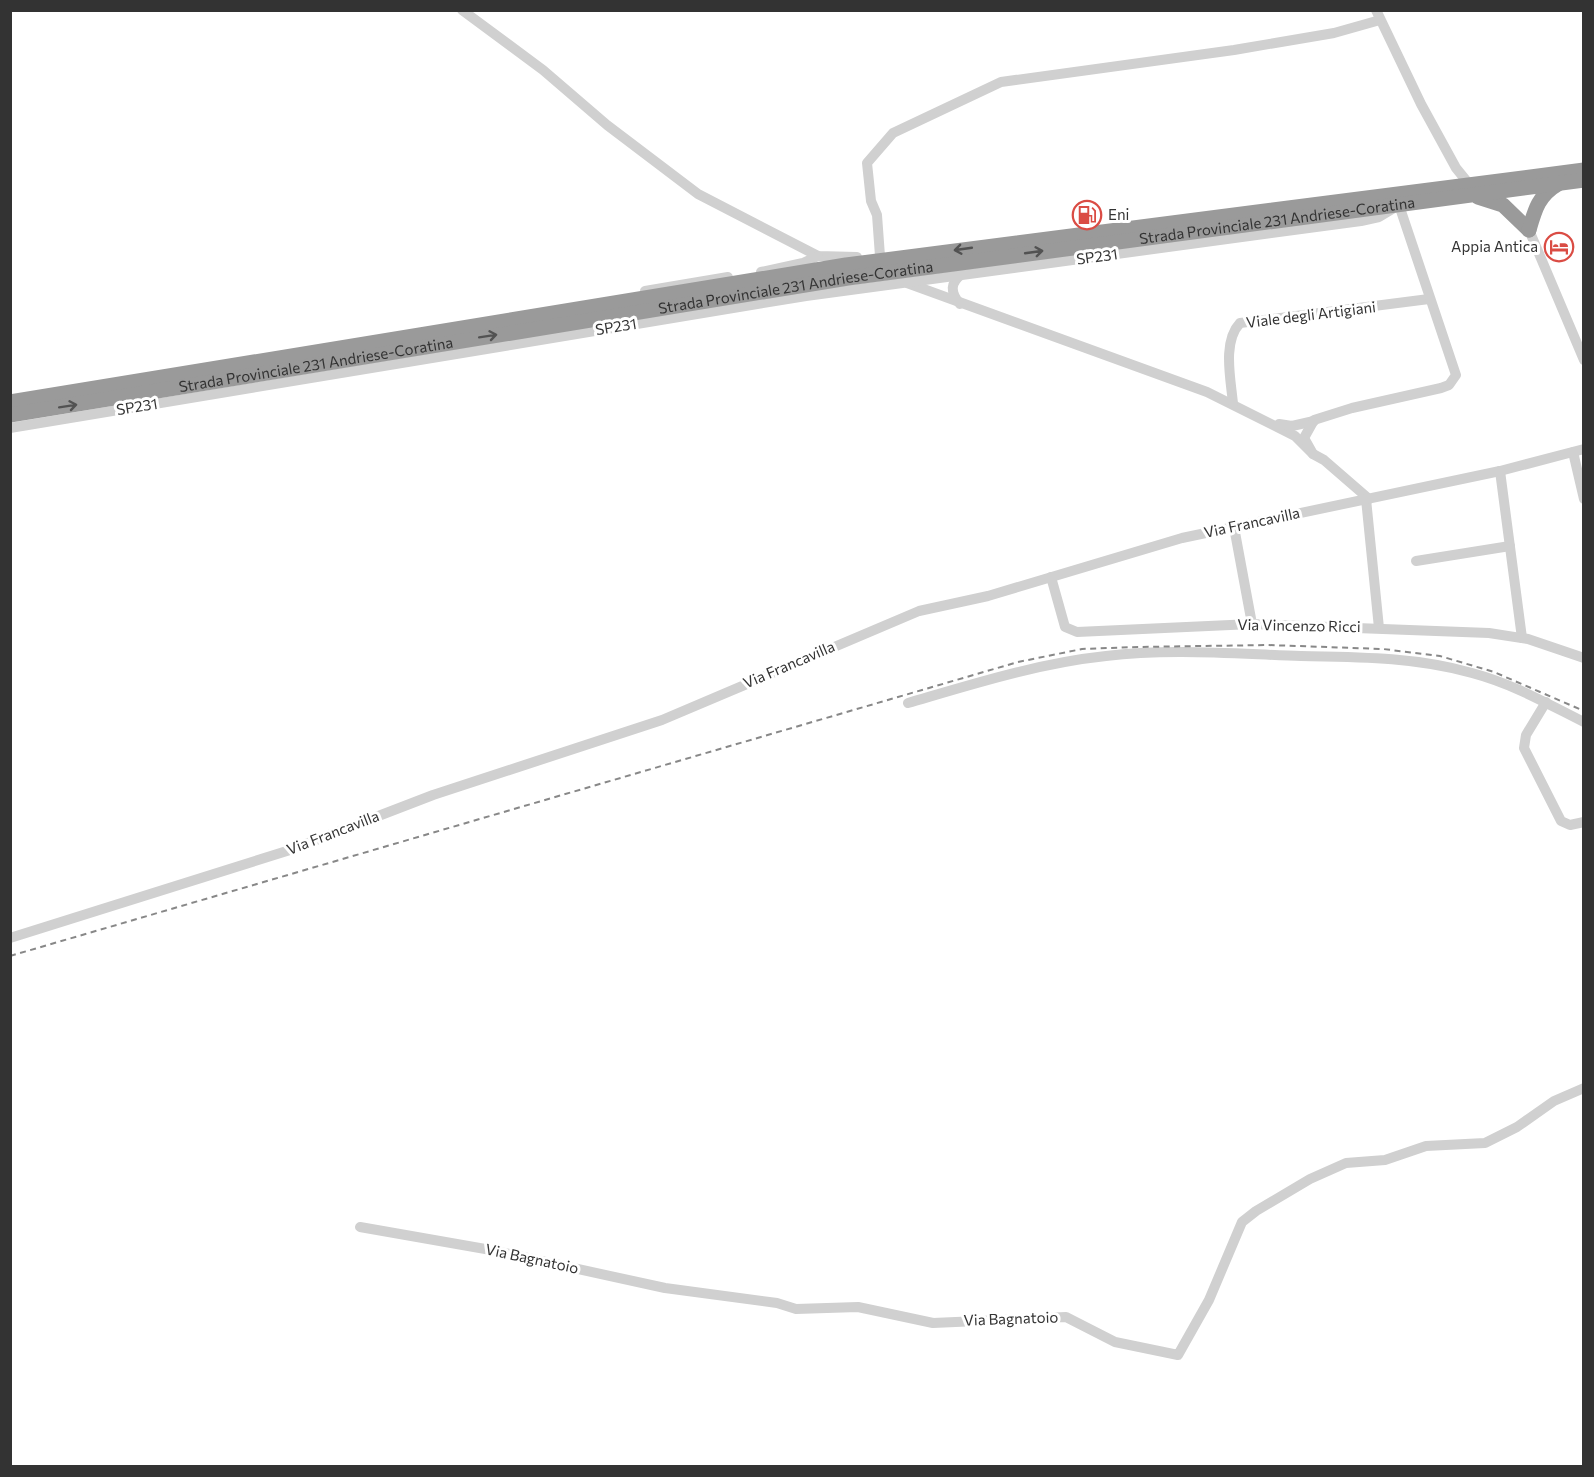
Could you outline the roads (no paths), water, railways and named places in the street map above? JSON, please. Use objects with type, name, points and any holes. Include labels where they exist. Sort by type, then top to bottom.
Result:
[{"type":"highway","name":"Strada Provinciale 231 Andriese-Coratina","points":[[10,415],[848,278],[1399,205],[1584,170]]},
{"type":"highway","name":"Strada Provinciale 231 Andriese-Coratina","points":[[10,402],[721,285],[937,252],[1470,190],[1559,184],[1584,180]]},
{"type":"highway","points":[[1470,190],[1503,205],[1529,230],[1539,201],[1546,191],[1559,184]]},
{"type":"street","points":[[462,10],[535,64],[607,125],[698,194],[818,256]]},
{"type":"street","points":[[880,256],[877,215],[871,201],[867,163],[893,133],[1001,82],[1334,33],[1378,15],[1426,113],[1470,190]]},
{"type":"street","points":[[1270,423],[1292,426],[1352,408],[1449,385],[1456,375],[1455,366],[1429,299],[1399,205]]},
{"type":"street","name":"SP231","points":[[10,428],[806,296],[1361,221],[1379,217],[1399,205]]},
{"type":"street","points":[[1529,230],[1584,360]]},
{"type":"street","points":[[10,396],[768,270],[803,263],[818,256],[880,256],[937,252]]},
{"type":"street","points":[[960,304],[952,295],[952,287],[954,280],[962,274]]},
{"type":"street","points":[[907,283],[960,304],[1145,368],[1233,404],[1295,436],[1367,499],[1379,628]]},
{"type":"street","name":"Viale degli Artigiani","points":[[1233,404],[1230,342],[1233,330],[1240,322],[1429,299]]},
{"type":"street","points":[[1313,454],[1304,438],[1314,420]]},
{"type":"street","points":[[1578,450],[1584,499]]},
{"type":"street","name":"Via Francavilla","points":[[10,938],[290,850],[434,795],[662,720],[920,611],[988,596],[1135,551],[1234,527],[1500,471],[1578,450]]},
{"type":"street","points":[[1500,471],[1522,638]]},
{"type":"street","points":[[1234,527],[1252,624]]},
{"type":"street","points":[[1416,561],[1510,546]]},
{"type":"street","name":"Via Vincenzo Ricci","points":[[1051,577],[1065,627],[1069,631],[1252,624],[1489,633],[1522,638],[1584,658]]},
{"type":"street","points":[[908,703],[975,683],[1070,660],[1109,655],[1189,653],[1406,660],[1472,673],[1523,690],[1584,722]]},
{"type":"street","points":[[1546,702],[1526,735],[1524,748],[1561,821],[1570,825],[1584,822]]},
{"type":"street","name":"Via Bagnatoio","points":[[360,1227],[490,1250],[665,1288],[777,1303],[796,1309],[858,1307],[933,1323],[1066,1317],[1115,1342],[1178,1355],[1209,1300],[1242,1222],[1256,1211],[1310,1179],[1346,1163],[1385,1160],[1426,1146],[1485,1143],[1517,1127],[1554,1101],[1584,1088]]},
{"type":"railway","points":[[10,956],[1018,662],[1082,649],[1268,645],[1383,649],[1440,656],[1494,672],[1584,711]]},
{"type":"place","name":"Eni","points":[[1087,215]]},
{"type":"place","name":"Appia Antica","points":[[1559,247]]}]
